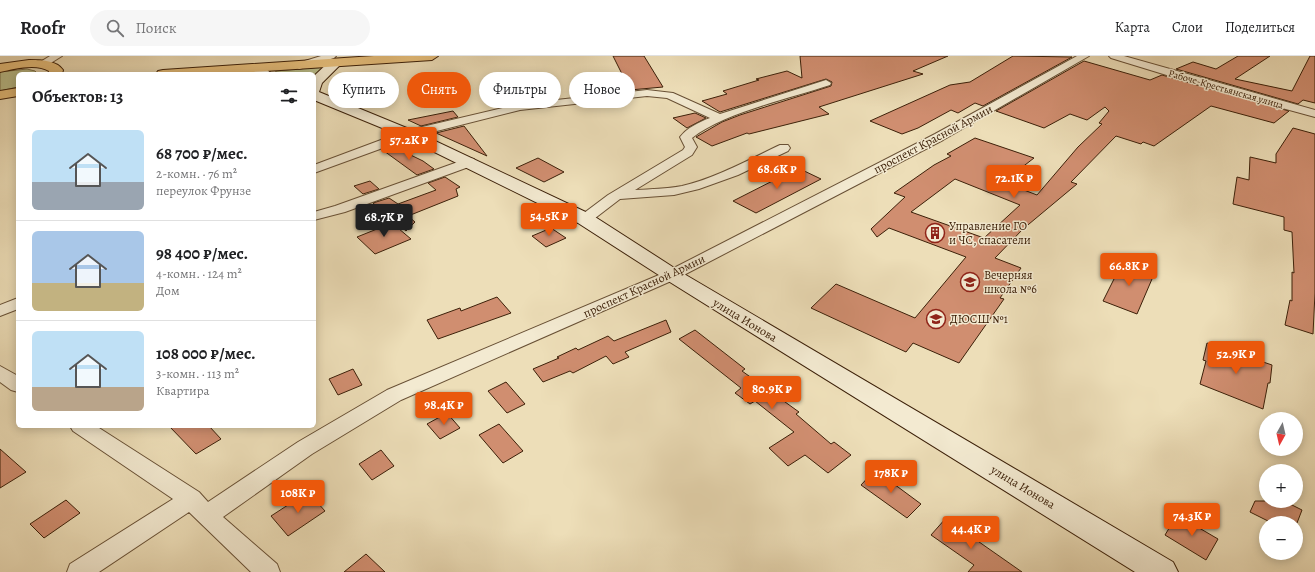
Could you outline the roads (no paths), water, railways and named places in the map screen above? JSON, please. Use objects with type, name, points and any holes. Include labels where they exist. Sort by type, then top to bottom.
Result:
[{"type":"main road","points":[[0,65],[13,56]]},
{"type":"main road","points":[[228,72],[260,71],[333,60],[432,56]]},
{"type":"main road","points":[[0,68],[39,60],[53,67],[56,70],[56,72]]},
{"type":"main road","points":[[316,82],[333,60]]},
{"type":"main road","name":"улица Ионова","points":[[316,96],[409,134],[584,219],[672,276],[1162,572]]},
{"type":"street","points":[[39,60],[57,56]]},
{"type":"street","name":"проспект Красной Армии","points":[[206,516],[305,448],[394,395],[672,276],[939,137],[1084,56]]},
{"type":"street","name":"Рабоче-Крестьянская улица","points":[[1114,56],[1213,86],[1315,114]]},
{"type":"street","points":[[584,219],[614,198],[688,152],[691,147],[686,137],[690,132],[718,118],[826,83]]},
{"type":"street","points":[[316,168],[409,134],[520,107],[647,94],[668,95],[683,100],[718,118]]},
{"type":"street","points":[[614,198],[637,193],[680,190],[701,185],[742,169],[784,148]]},
{"type":"street","points":[[316,215],[340,209],[469,162]]},
{"type":"street","points":[[0,311],[16,304]]},
{"type":"street","points":[[0,373],[16,384]]},
{"type":"street","points":[[83,428],[191,499],[206,516],[268,572]]},
{"type":"street","points":[[79,572],[191,499]]},
{"type":"place","name":"Управление ГО и ЧС, спасатели","points":[[935,233]]},
{"type":"place","name":"Вечерняя школа №6","points":[[970,282]]},
{"type":"place","name":"ДЮСШ №1","points":[[936,319]]}]
